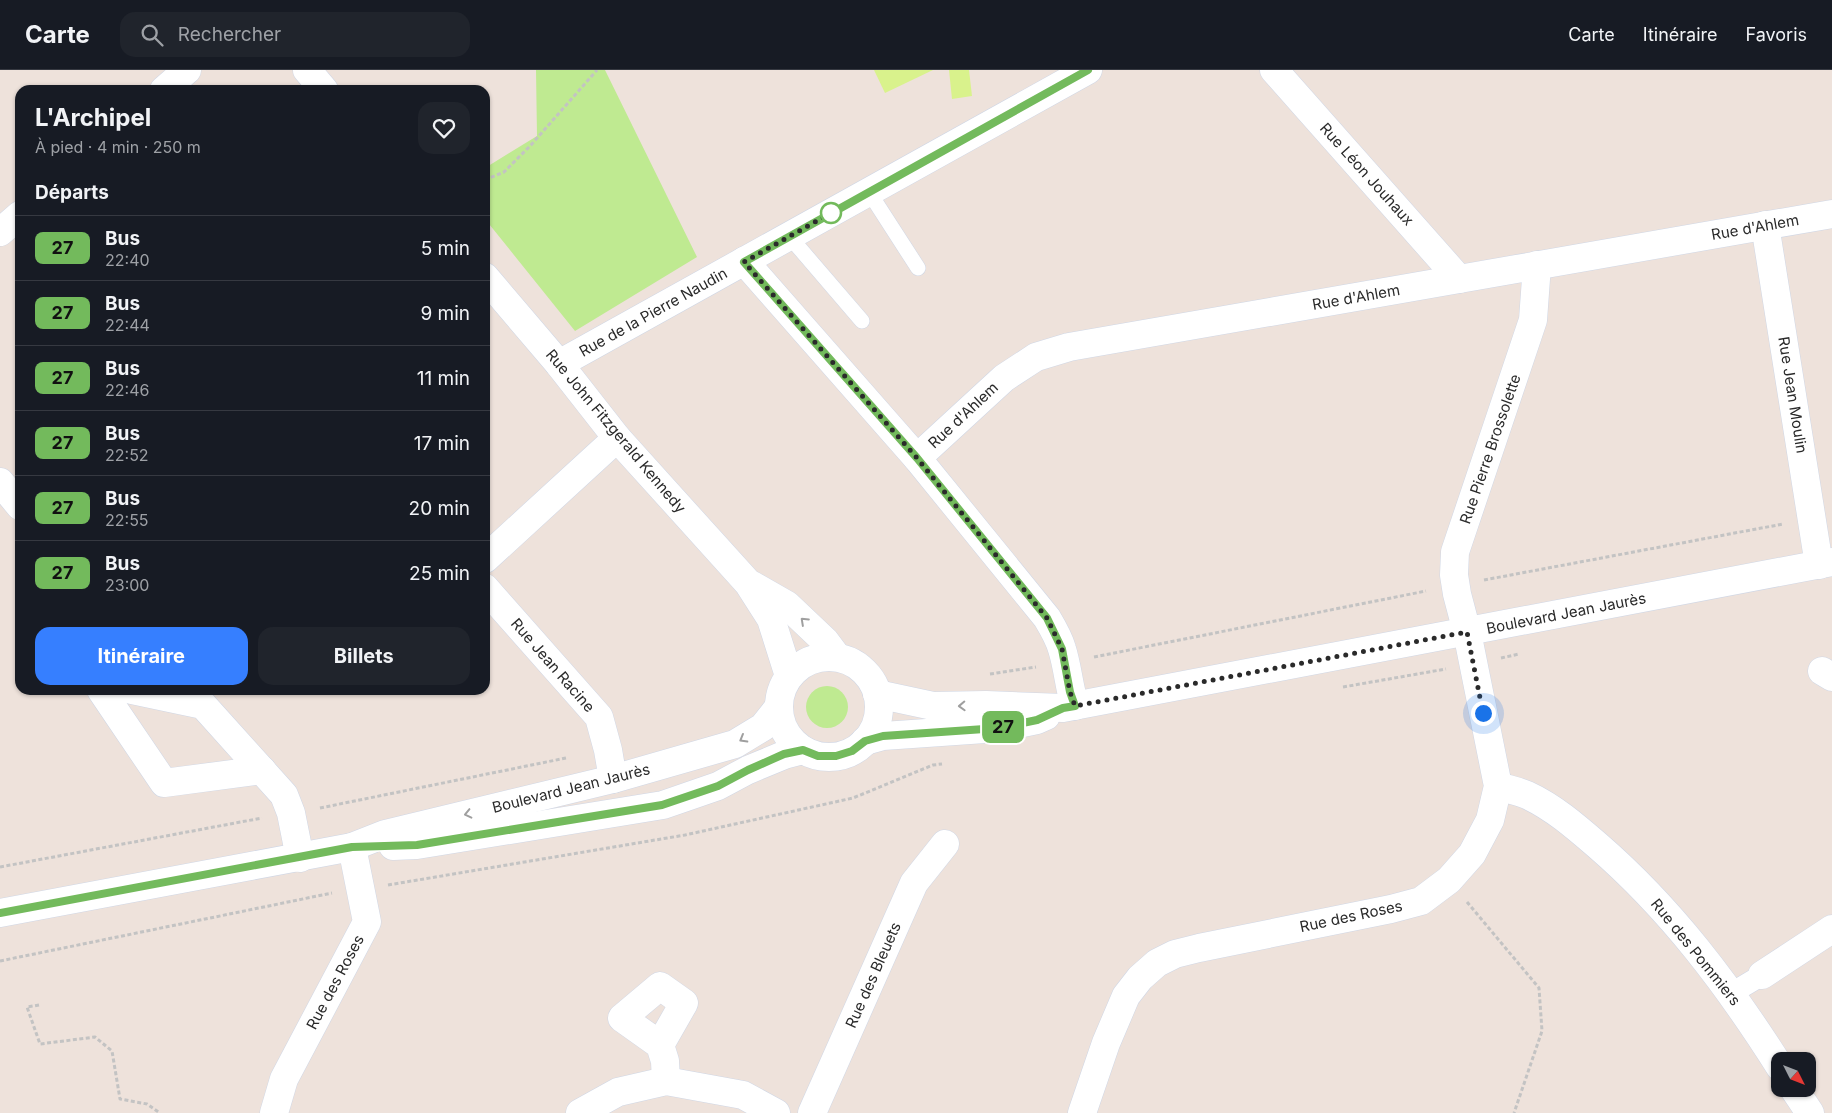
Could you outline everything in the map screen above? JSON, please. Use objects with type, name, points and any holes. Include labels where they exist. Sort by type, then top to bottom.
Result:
[{"type":"street","points":[[170,85],[187,70]]},
{"type":"street","points":[[307,70],[320,85]]},
{"type":"street","name":"Rue de la Pierre Naudin","points":[[559,364],[1088,70]]},
{"type":"street","name":"Rue Léon Jouhaux","points":[[1274,70],[1459,278]]},
{"type":"street","name":"Rue d'Ahlem","points":[[917,458],[1004,378],[1036,357],[1069,347],[1832,214]]},
{"type":"street","points":[[0,232],[15,219]]},
{"type":"street","name":"Rue Jean Moulin","points":[[1765,225],[1826,564]]},
{"type":"street","points":[[744,262],[917,458],[1047,618],[1062,649],[1070,692],[1069,707]]},
{"type":"street","name":"Rue Pierre Brossolette","points":[[1467,632],[1456,594],[1454,574],[1455,552],[1533,320],[1537,265]]},
{"type":"street","name":"Rue John Fitzgerald Kennedy","points":[[490,283],[559,364],[617,438],[748,583],[771,619],[789,676]]},
{"type":"street","points":[[490,554],[617,438]]},
{"type":"street","points":[[0,482],[15,500]]},
{"type":"street","name":"Boulevard Jean Jaurès","points":[[865,741],[883,736],[999,728],[1037,720],[1069,707],[1826,564]]},
{"type":"street","name":"Rue John Fitzgerald Kennedy","points":[[748,583],[787,605],[826,641],[837,657]]},
{"type":"street","name":"Rue Jean Racine","points":[[490,594],[599,717],[608,750],[613,779]]},
{"type":"street","name":"Rue des Roses","points":[[1082,1113],[1106,1043],[1126,996],[1140,978],[1157,963],[1175,954],[1199,948],[1413,903],[1421,900],[1449,880],[1472,854],[1490,820],[1498,786],[1467,632]]},
{"type":"street","points":[[819,657],[837,657],[851,662],[863,670],[872,681],[879,707],[877,719],[865,741],[852,751],[836,756],[818,756],[803,750],[792,742],[785,732],[778,708],[781,690],[789,676],[802,664],[819,657]]},
{"type":"street","name":"Boulevard Jean Jaurès","points":[[877,694],[933,706],[1069,707]]},
{"type":"street","points":[[104,695],[164,783],[262,770]]},
{"type":"street","points":[[156,695],[203,705],[262,770],[284,795],[291,814],[300,858]]},
{"type":"street","name":"Boulevard Jean Jaurès","points":[[0,913],[352,847],[385,834],[613,779],[735,744],[763,727],[778,708]]},
{"type":"street","name":"Boulevard Jean Jaurès","points":[[352,847],[417,845],[662,805],[718,786],[784,754],[803,750]]},
{"type":"street","name":"Rue des Pommiers","points":[[1498,786],[1526,794],[1563,816],[1619,864],[1671,917],[1732,993],[1771,1053]]},
{"type":"street","name":"Rue des Bleuets","points":[[812,1113],[914,883],[945,844]]},
{"type":"street","name":"Rue des Roses","points":[[274,1113],[284,1079],[367,922],[352,847]]},
{"type":"street","points":[[1732,993],[1832,929]]},
{"type":"street","points":[[660,1045],[665,1061],[666,1081]]},
{"type":"street","points":[[580,1113],[618,1092],[666,1081],[743,1095],[776,1113]]},
{"type":"street","points":[[1800,1098],[1810,1113]]},
{"type":"lane","points":[[869,192],[918,268]]},
{"type":"lane","points":[[789,236],[862,321]]},
{"type":"path","points":[[490,178],[504,172],[518,159],[597,70]]},
{"type":"path","points":[[1479,581],[1791,523]]},
{"type":"path","points":[[1085,659],[1430,590]]},
{"type":"path","points":[[1338,688],[1474,665],[1520,653]]},
{"type":"path","points":[[0,961],[360,887],[402,884],[685,835],[853,798],[932,765],[951,762]]},
{"type":"path","points":[[1449,880],[1539,988],[1542,1031],[1514,1113]]},
{"type":"path","points":[[39,1005],[27,1007],[40,1044],[95,1037],[112,1051],[120,1099],[147,1104],[160,1113]]},
{"type":"green space","points":[[536,70],[605,70],[697,257],[575,331],[490,225],[490,165],[537,136]]},
{"type":"green space","points":[[874,70],[933,70],[885,93]]},
{"type":"green space","points":[[949,70],[969,70],[972,96],[952,99]]},
{"type":"green space","points":[[831,686],[839,689],[845,695],[848,707],[845,719],[839,725],[823,728],[815,725],[809,719],[806,703],[809,695],[815,689]]},
{"type":"bus line","name":"27","points":[[0,913],[352,847],[417,845],[662,805],[718,786],[784,754],[803,750],[818,756],[836,756],[852,751],[865,741],[883,736],[999,728],[1037,720],[1063,708],[1075,706],[1070,692],[1062,649],[1057,635],[1047,618],[917,458],[744,262],[1088,70]]},
{"type":"route","points":[[831,213],[744,262],[917,458],[1047,618],[1057,635],[1062,649],[1070,692],[1075,706],[1467,632],[1483,713]]}]
